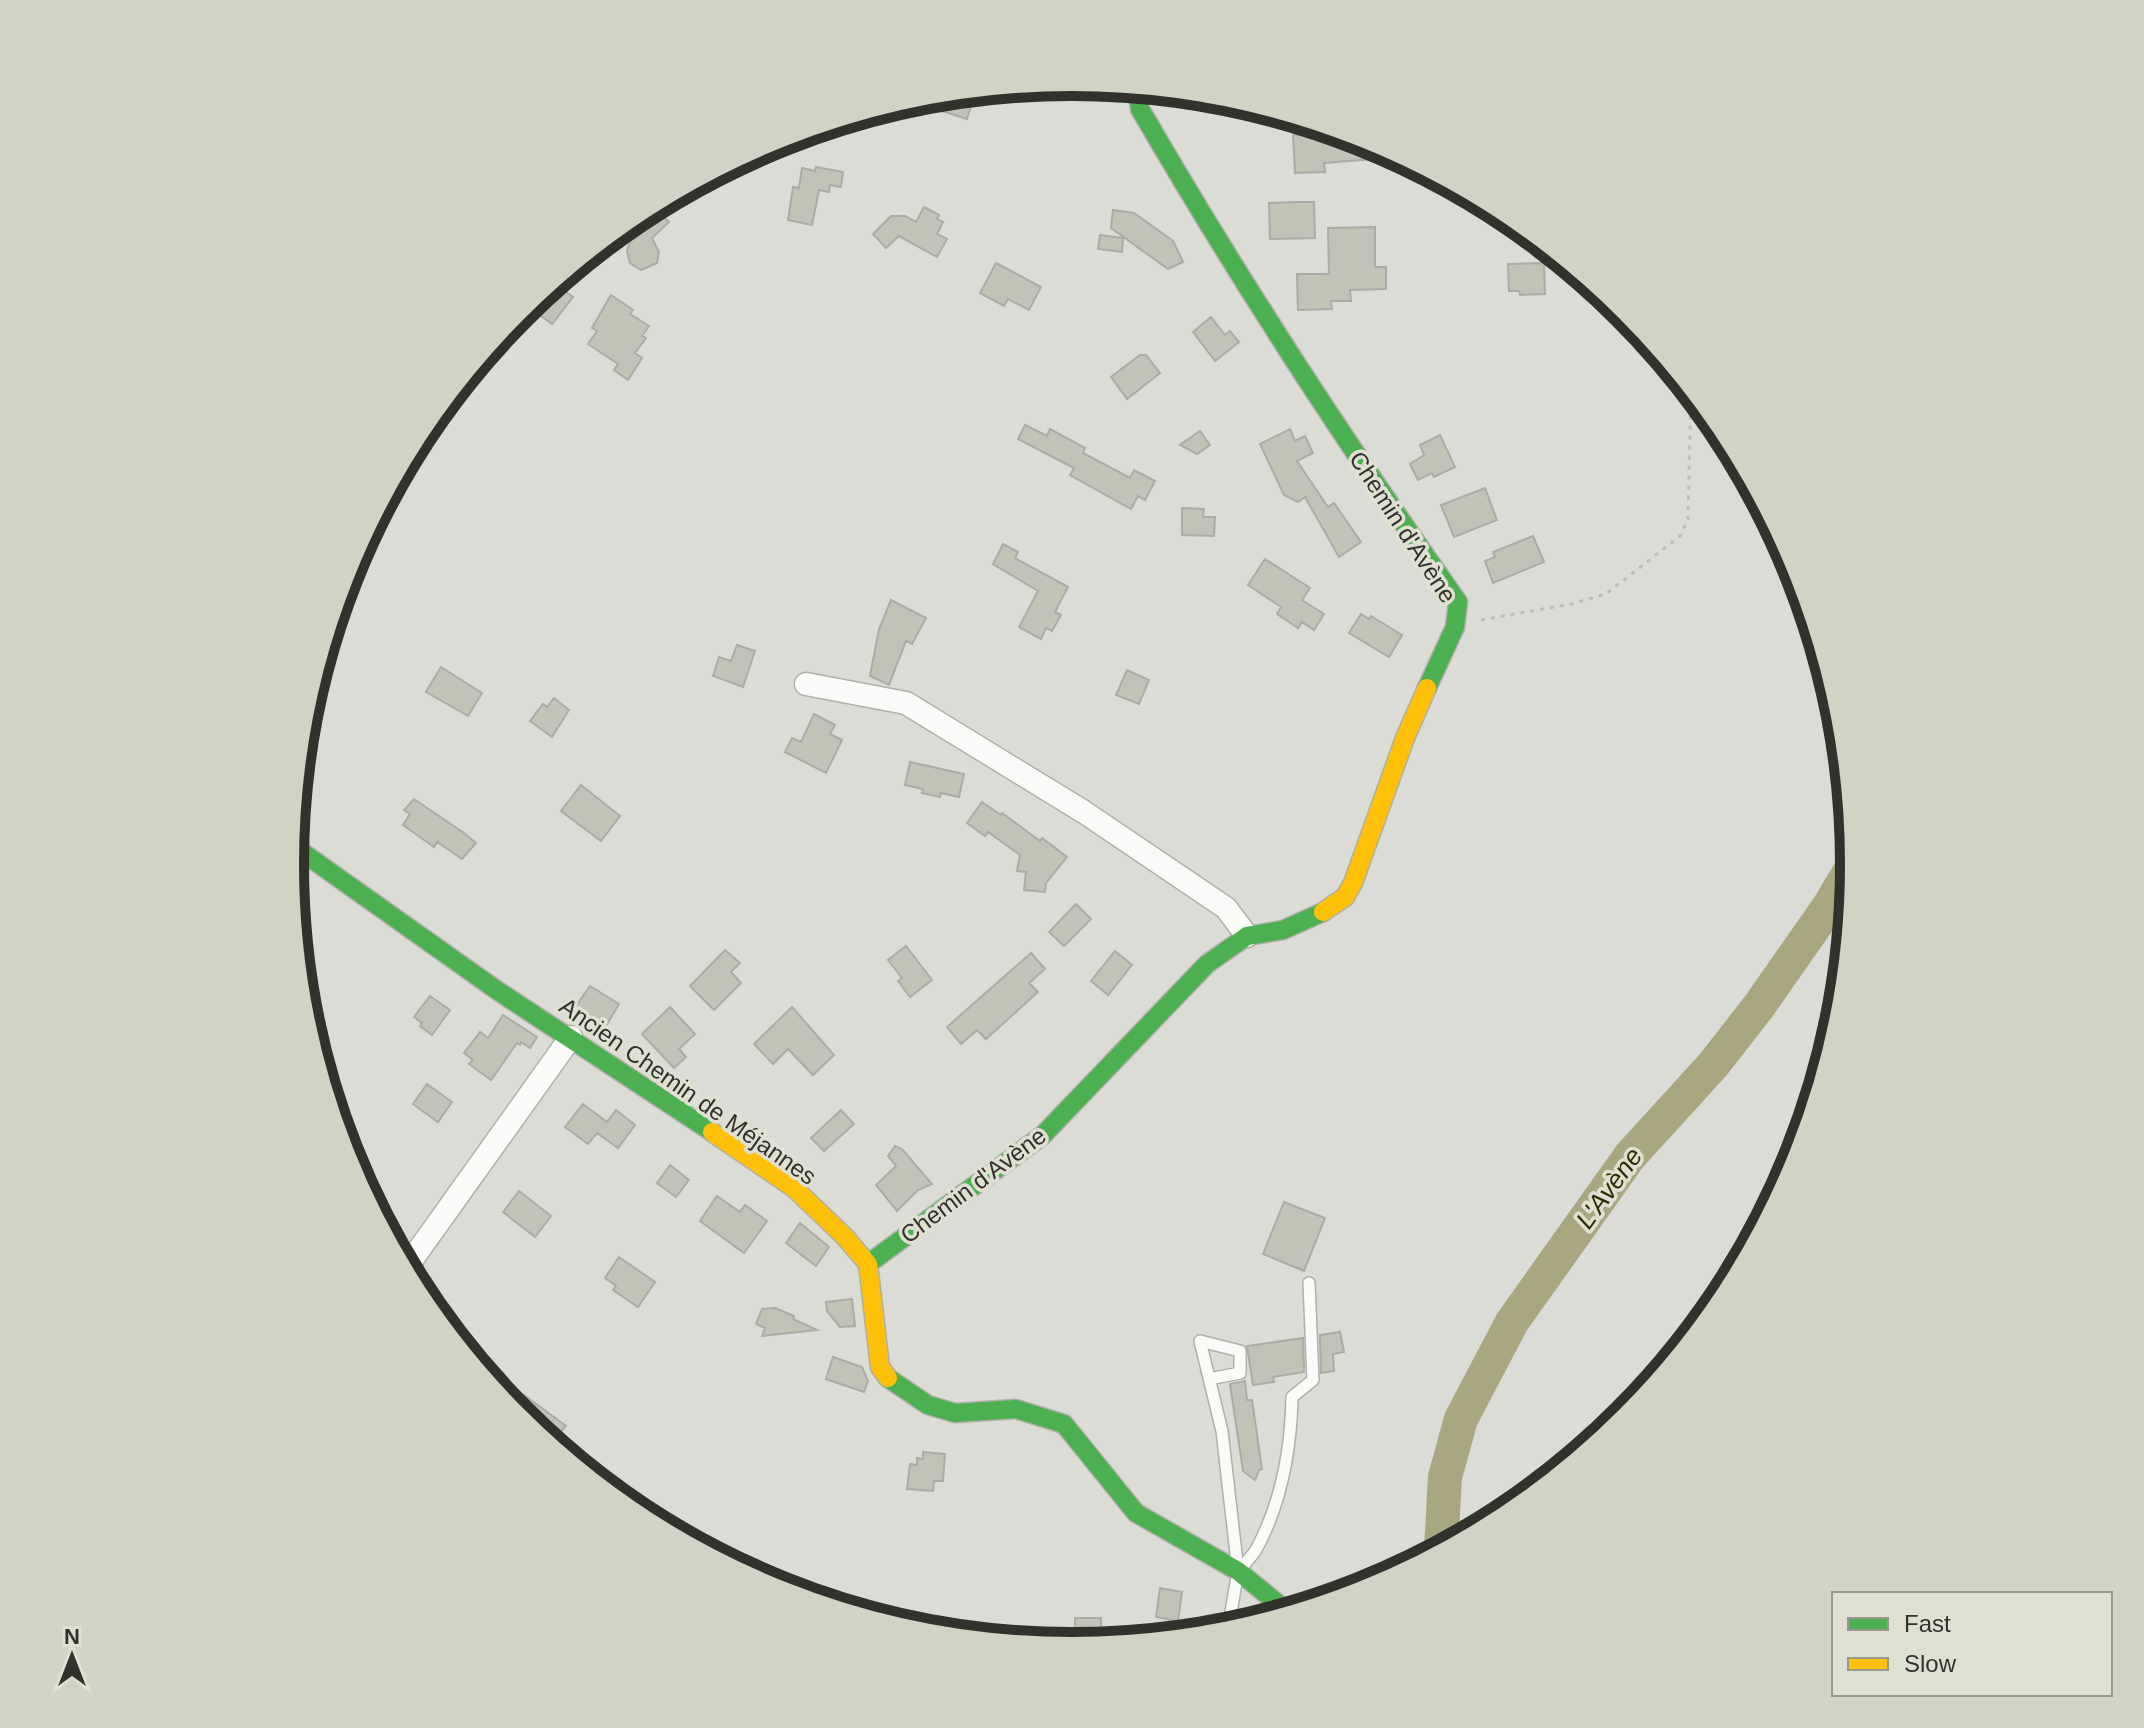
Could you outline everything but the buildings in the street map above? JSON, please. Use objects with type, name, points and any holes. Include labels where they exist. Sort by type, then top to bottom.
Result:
[{"type":"street","name":"Chemin d'Avène","points":[[868,1264],[1043,1135],[1207,964],[1247,936],[1283,930],[1311,920],[1345,897],[1353,883],[1405,738],[1455,627],[1458,602],[1414,542],[1253,297],[1140,109],[1139,100]]},
{"type":"street","points":[[806,684],[906,703],[1084,812],[1226,908],[1247,936]]},
{"type":"street","name":"Ancien Chemin de Méjannes","points":[[304,854],[498,991],[794,1188],[868,1264]]},
{"type":"street","points":[[413,1258],[571,1037]]},
{"type":"street","points":[[868,1264],[880,1367],[891,1382],[928,1405],[955,1413],[1016,1409],[1064,1424],[1136,1513],[1238,1571],[1278,1604]]},
{"type":"lane","points":[[1238,1571],[1258,1547],[1284,1473],[1291,1439],[1292,1397],[1313,1380],[1309,1283]]},
{"type":"lane","points":[[1209,1379],[1222,1431],[1238,1571],[1231,1615]]},
{"type":"path","points":[[1455,627],[1606,594],[1680,536],[1688,519],[1691,409]]},
{"type":"waterway","name":"L'Avène","points":[[1442,1537],[1445,1477],[1461,1419],[1512,1322],[1630,1156],[1713,1065],[1759,1006],[1839,889]]},
{"type":"traffic: fast","points":[[1139,100],[1140,109],[1254,297],[1374,481],[1458,602],[1455,627],[1427,688]]},
{"type":"traffic: fast","points":[[304,854],[498,991],[712,1132]]},
{"type":"traffic: fast","points":[[868,1264],[1043,1135],[1207,964],[1247,936],[1283,930],[1323,912]]},
{"type":"traffic: fast","points":[[888,1378],[928,1405],[955,1413],[1016,1409],[1064,1424],[1136,1513],[1238,1571],[1278,1604]]},
{"type":"traffic: slow","points":[[1323,912],[1345,897],[1353,883],[1405,738],[1427,688]]},
{"type":"traffic: slow","points":[[712,1132],[794,1188],[868,1264],[880,1367],[888,1378]]}]
